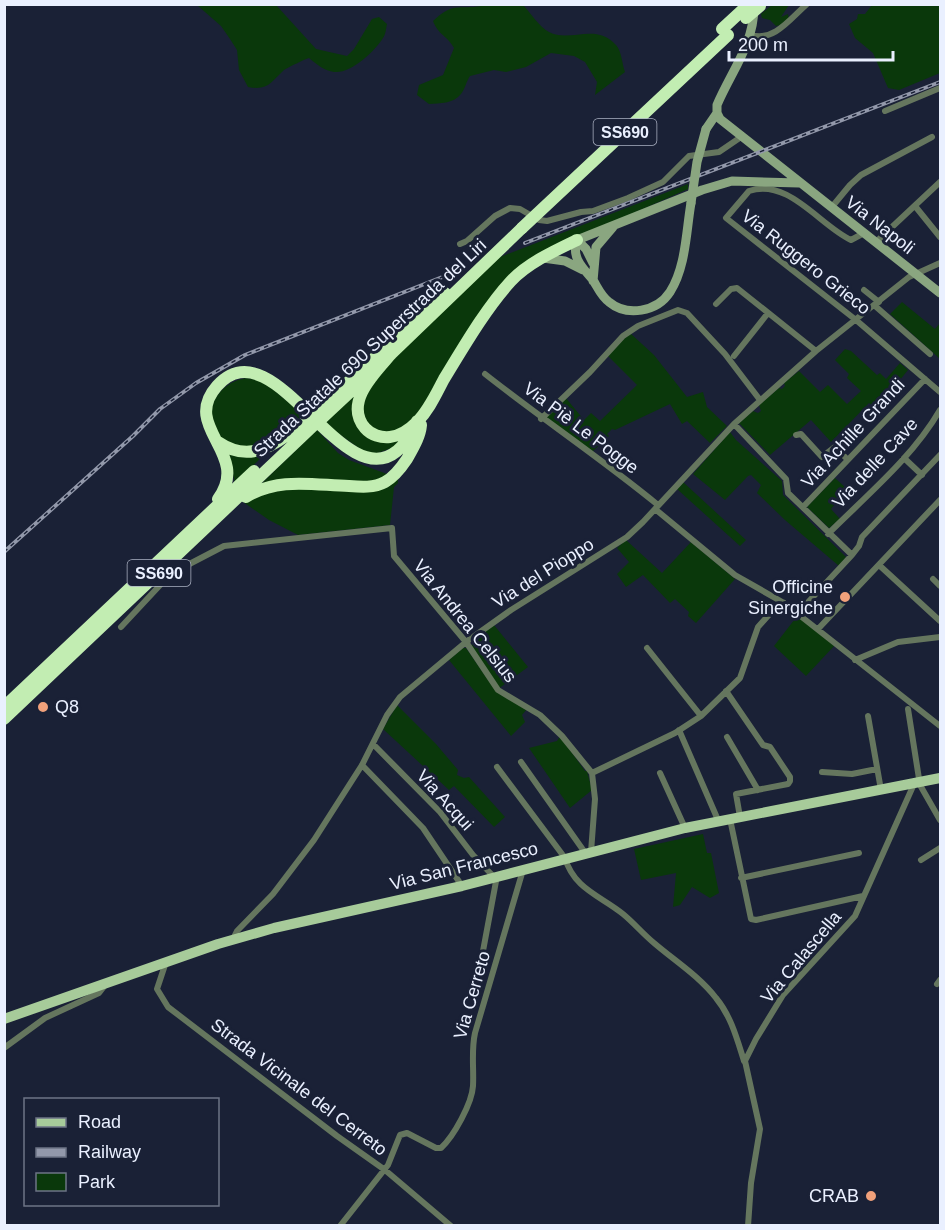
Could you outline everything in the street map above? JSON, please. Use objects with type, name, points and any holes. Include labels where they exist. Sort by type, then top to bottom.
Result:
[{"type":"highway","name":"Strada Statale 690 Superstrada del Liri","points":[[4,719],[312,418],[753,7]]},
{"type":"highway","name":"Strada Statale 690 Superstrada del Liri","points":[[312,418],[392,353],[519,225]]},
{"type":"highway","points":[[206,522],[224,491],[228,478],[225,459],[207,422],[207,406],[218,386],[232,376],[247,373],[265,377],[286,392],[340,449],[359,460],[375,465],[386,465],[400,457],[411,443],[421,420],[469,338],[510,281],[526,267],[577,240]]},
{"type":"highway","points":[[392,353],[363,390],[358,405],[359,417],[367,429],[383,437],[400,435],[421,420]]},
{"type":"highway","points":[[218,442],[235,451],[261,450],[273,445],[312,418]]},
{"type":"highway","points":[[206,522],[250,495],[272,486],[298,483],[365,487],[386,481],[399,470],[409,456],[419,436],[421,420]]},
{"type":"highway","name":"Strada Statale 690 Superstrada del Liri","points":[[4,707],[206,522]]},
{"type":"main road","points":[[753,7],[754,23],[751,35],[717,104],[717,113],[706,129],[697,162],[691,203],[681,263],[676,279],[663,301],[642,310],[623,311],[600,294],[577,259],[574,248],[577,240],[616,224],[702,190],[732,181],[799,183]]},
{"type":"main road","name":"Via Napoli","points":[[717,113],[724,124],[940,293]]},
{"type":"main road","points":[[593,281],[596,247],[616,224]]},
{"type":"main road","points":[[577,240],[586,249],[594,265]]},
{"type":"main road","points":[[543,258],[565,261],[583,270]]},
{"type":"main road","name":"Via San Francesco","points":[[4,1019],[233,939],[344,911],[462,886],[718,820],[940,778]]},
{"type":"street","points":[[751,35],[762,38],[773,34],[807,4]]},
{"type":"street","points":[[885,111],[940,88]]},
{"type":"street","points":[[460,244],[504,210],[510,208],[520,208],[539,220],[547,221],[593,211],[628,198],[663,182],[689,156],[719,152],[741,137]]},
{"type":"street","points":[[831,207],[850,184],[861,175],[932,137]]},
{"type":"street","points":[[876,242],[940,182]]},
{"type":"street","name":"Via Ruggero Grieco","points":[[864,233],[851,240],[831,228],[793,198],[771,190],[749,191],[726,218],[856,320],[940,392]]},
{"type":"street","points":[[915,206],[940,237]]},
{"type":"street","name":"Via del Pioppo","points":[[233,939],[237,931],[273,894],[301,857],[362,765],[387,715],[400,697],[466,642],[533,594],[616,545],[643,522],[734,424],[816,351],[909,277],[940,263]]},
{"type":"street","points":[[716,304],[731,289],[737,288],[816,351]]},
{"type":"street","points":[[864,290],[930,354]]},
{"type":"street","points":[[541,419],[629,331],[678,310],[687,313],[725,354],[760,400]]},
{"type":"street","points":[[734,356],[768,313]]},
{"type":"street","name":"Via Piè Le Pogge","points":[[485,374],[541,419],[594,456],[735,575],[798,613],[940,726]]},
{"type":"street","name":"Via Achille Grandi","points":[[803,507],[925,379]]},
{"type":"street","name":"Via delle Cave","points":[[828,534],[904,458],[921,439],[940,410]]},
{"type":"street","points":[[734,424],[786,479],[788,493],[852,555]]},
{"type":"street","points":[[796,435],[801,434],[822,457],[835,447],[848,460]]},
{"type":"street","points":[[798,613],[852,555],[862,537],[940,455]]},
{"type":"street","points":[[904,458],[922,475]]},
{"type":"street","points":[[818,629],[940,500]]},
{"type":"street","name":"Via Andrea Celsius","points":[[121,627],[162,583],[176,572],[224,546],[392,528],[394,556],[466,642],[498,690],[540,715],[557,730],[592,773]]},
{"type":"street","points":[[879,565],[940,621]]},
{"type":"street","points":[[933,579],[940,586]]},
{"type":"street","points":[[589,853],[595,798],[592,773],[679,730],[701,716],[744,671],[759,627],[776,607],[784,603]]},
{"type":"street","points":[[855,660],[898,642],[940,637]]},
{"type":"street","points":[[647,648],[701,716]]},
{"type":"street","points":[[726,691],[764,745],[770,747],[790,777],[788,784],[736,794],[735,818],[741,878],[751,919],[756,920],[863,896]]},
{"type":"street","points":[[908,709],[917,782],[940,820]]},
{"type":"street","points":[[868,716],[881,790]]},
{"type":"street","points":[[679,730],[718,820]]},
{"type":"street","points":[[727,737],[758,790]]},
{"type":"street","name":"Via Acqui","points":[[373,744],[440,812],[473,855],[495,876]]},
{"type":"street","points":[[521,762],[589,853]]},
{"type":"street","points":[[362,765],[423,828],[462,886]]},
{"type":"street","points":[[497,767],[565,858],[572,874],[583,888],[624,915],[652,942],[696,976],[715,996],[729,1017],[745,1061],[759,1127],[748,1226]]},
{"type":"street","points":[[822,772],[852,774],[877,769]]},
{"type":"street","points":[[660,773],[685,828]]},
{"type":"street","name":"Via Calascella","points":[[745,1061],[759,1033],[783,995],[854,918],[917,782]]},
{"type":"street","points":[[921,860],[940,848]]},
{"type":"street","points":[[741,878],[859,854]]},
{"type":"street","name":"Via Cerreto","points":[[340,1226],[385,1170],[402,1134],[407,1133],[438,1149],[442,1148],[470,1100],[475,1033],[523,869]]},
{"type":"street","points":[[483,951],[495,876]]},
{"type":"street","name":"Strada Vicinale del Cerreto","points":[[166,961],[157,987],[166,1005],[342,1140],[385,1170],[451,1226]]},
{"type":"street","points":[[4,1048],[45,1018],[99,993],[107,984]]},
{"type":"green space","points":[[197,5],[276,5],[316,49],[347,56],[354,49],[372,19],[379,17],[387,24],[384,36],[374,49],[355,66],[341,72],[334,72],[321,67],[309,58],[284,70],[265,87],[255,88],[248,87],[239,70],[237,50],[221,26]]},
{"type":"green space","points":[[523,5],[542,27],[557,35],[592,34],[608,38],[618,48],[625,72],[595,95],[597,82],[585,62],[574,56],[551,53],[526,67],[506,72],[494,70],[470,76],[462,92],[454,100],[429,104],[417,95],[419,85],[443,75],[454,48],[433,21],[453,8]]},
{"type":"green space","points":[[772,5],[789,5],[781,17],[788,14],[789,20],[776,26],[770,20],[762,18],[761,14]]},
{"type":"green space","points":[[872,5],[940,5],[940,73],[899,90],[888,88],[873,53],[855,38],[849,24],[857,19],[858,14],[865,14]]},
{"type":"green space","points":[[688,184],[688,189],[538,255],[521,266],[410,426],[388,434],[376,430],[365,420],[362,414],[363,400],[376,375],[500,257]]},
{"type":"green space","points":[[902,302],[935,329],[940,323],[940,359],[890,314]]},
{"type":"green space","points":[[630,333],[654,355],[687,397],[703,392],[707,407],[727,426],[710,443],[687,421],[682,424],[670,404],[615,430],[612,429],[607,434],[609,436],[592,452],[546,417],[565,397],[584,420],[591,413],[600,421],[637,385],[607,355]]},
{"type":"green space","points":[[845,349],[851,351],[877,375],[880,373],[886,379],[900,363],[908,370],[895,386],[899,390],[894,394],[890,391],[876,405],[879,408],[877,410],[869,403],[831,442],[811,420],[770,455],[739,423],[753,411],[758,413],[761,411],[759,405],[779,388],[782,389],[785,386],[784,383],[799,371],[820,392],[828,385],[847,404],[861,391],[847,378],[849,374],[835,360]]},
{"type":"green space","points":[[247,378],[263,381],[305,416],[285,435],[246,449],[223,440],[212,420],[212,411],[213,403],[223,389],[238,380]]},
{"type":"green space","points":[[359,391],[362,428],[404,437],[399,445],[370,456],[324,423]]},
{"type":"green space","points":[[317,430],[338,453],[349,460],[387,474],[380,481],[262,483]]},
{"type":"green space","points":[[730,432],[782,481],[783,495],[846,557],[839,566],[757,493],[761,485],[751,475],[725,500],[693,474]]},
{"type":"green space","points":[[227,451],[263,454],[264,455],[235,483]]},
{"type":"green space","points":[[398,478],[398,483],[394,487],[390,525],[298,535],[269,520],[243,502],[261,491]]},
{"type":"green space","points":[[835,478],[847,489],[831,509],[840,519],[829,528],[807,507]]},
{"type":"green space","points":[[683,482],[746,540],[740,546],[677,489]]},
{"type":"green space","points":[[626,540],[662,573],[691,542],[735,579],[696,623],[688,616],[689,612],[675,599],[670,603],[643,575],[626,587],[617,574],[629,562],[617,548]]},
{"type":"green space","points":[[798,615],[835,645],[806,676],[774,646]]},
{"type":"green space","points":[[494,625],[528,667],[498,689],[471,646],[477,638]]},
{"type":"green space","points":[[466,648],[493,687],[527,709],[522,715],[525,722],[511,736],[449,660]]},
{"type":"green space","points":[[397,705],[436,744],[458,770],[457,775],[464,778],[469,777],[505,817],[494,827],[454,786],[449,790],[383,729]]},
{"type":"green space","points":[[560,736],[587,771],[592,790],[570,808],[529,748],[557,741]]},
{"type":"green space","points":[[703,834],[707,853],[711,853],[719,893],[710,898],[692,887],[680,905],[673,907],[676,873],[641,880],[634,849]]},
{"type":"railway","points":[[525,243],[940,82]]},
{"type":"railway","points":[[4,552],[160,409],[196,383],[245,355],[450,274]]},
{"type":"place","name":"Officine Sinergiche","points":[[845,597]]},
{"type":"place","name":"Q8","points":[[43,707]]},
{"type":"place","name":"CRAB","points":[[871,1196]]}]
